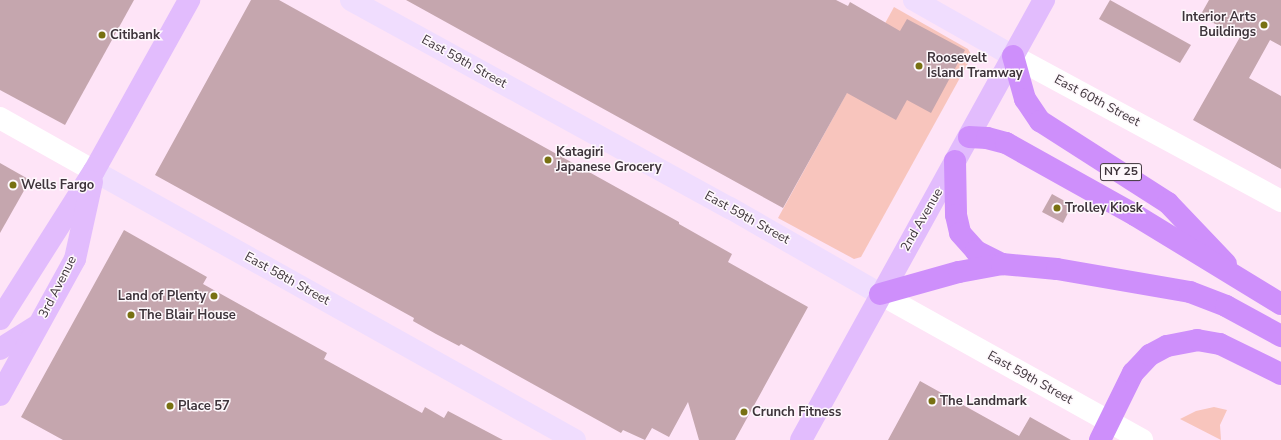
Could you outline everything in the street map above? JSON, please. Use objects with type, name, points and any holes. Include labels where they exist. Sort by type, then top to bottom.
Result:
[{"type":"highway","name":"NY 25","points":[[1013,56],[1025,99],[1040,121],[1168,203],[1244,284],[1281,304]]},
{"type":"highway","points":[[969,137],[987,138],[1006,143],[1135,215],[1244,284]]},
{"type":"highway","points":[[955,162],[956,215],[960,233],[976,251],[1002,264]]},
{"type":"highway","points":[[880,294],[959,272],[1002,264],[1087,272],[1172,288],[1226,306],[1281,336]]},
{"type":"highway","points":[[1100,440],[1133,373],[1150,354],[1167,346],[1197,340],[1220,344],[1281,374]]},
{"type":"main road","name":"3rd Avenue","points":[[0,320],[47,241],[94,171],[189,0]]},
{"type":"main road","name":"East 59th Street","points":[[351,0],[730,208],[880,294]]},
{"type":"main road","name":"East 60th Street","points":[[914,0],[1013,56]]},
{"type":"main road","name":"2nd Avenue","points":[[801,440],[880,294],[969,137],[1044,0]]},
{"type":"main road","name":"3rd Avenue","points":[[0,395],[75,259],[94,171]]},
{"type":"main road","name":"East 58th Street","points":[[94,171],[575,440]]},
{"type":"main road","points":[[0,349],[40,323]]},
{"type":"street","name":"East 60th Street","points":[[1013,56],[1281,201]]},
{"type":"street","name":"East 58th Street","points":[[0,118],[94,171]]},
{"type":"street","name":"East 59th Street","points":[[880,294],[1142,440]]},
{"type":"shaded area","points":[[894,7],[968,49],[972,56],[861,257],[854,259],[778,218]]},
{"type":"shaded area","points":[[1214,407],[1227,410],[1220,425],[1221,440],[1180,419],[1196,411]]},
{"type":"building","points":[[0,0],[134,0],[65,125],[0,90]]},
{"type":"building","points":[[251,0],[279,0],[679,222],[679,224],[732,254],[728,262],[808,307],[735,440],[699,440],[688,402],[669,437],[652,428],[645,440],[623,430],[621,433],[461,344],[459,346],[436,334],[413,321],[414,318],[155,175]]},
{"type":"building","points":[[406,0],[836,0],[848,6],[850,2],[900,31],[907,19],[965,50],[931,113],[907,100],[896,120],[847,93],[783,208]]},
{"type":"building","points":[[1110,0],[1191,45],[1180,63],[1099,19]]},
{"type":"building","points":[[1209,0],[1281,0],[1281,46],[1270,40],[1249,78],[1281,96],[1281,169],[1193,120],[1240,37],[1200,16]]},
{"type":"building","name":"Wells Fargo","points":[[0,163],[30,180],[0,233]]},
{"type":"building","name":"Trolley Kiosk","points":[[1052,194],[1072,205],[1063,223],[1042,212]]},
{"type":"building","points":[[124,230],[207,277],[203,284],[327,353],[324,359],[422,413],[425,407],[444,418],[448,411],[503,440],[63,440],[21,417]]},
{"type":"building","name":"The Landmark","points":[[920,381],[1019,436],[1030,417],[1071,440],[888,440]]},
{"type":"place","name":"Interior Arts Buildings","points":[[1264,25]]},
{"type":"place","name":"Citibank","points":[[102,35]]},
{"type":"place","name":"Roosevelt Island Tramway","points":[[919,66]]},
{"type":"place","name":"Katagiri Japanese Grocery","points":[[548,160]]},
{"type":"place","name":"Wells Fargo","points":[[13,185]]},
{"type":"place","name":"Trolley Kiosk","points":[[1057,208]]},
{"type":"place","name":"Land of Plenty","points":[[214,296]]},
{"type":"place","name":"The Blair House","points":[[131,315]]},
{"type":"place","name":"The Landmark","points":[[932,401]]},
{"type":"place","name":"Place 57","points":[[170,406]]},
{"type":"place","name":"Crunch Fitness","points":[[744,412]]}]
